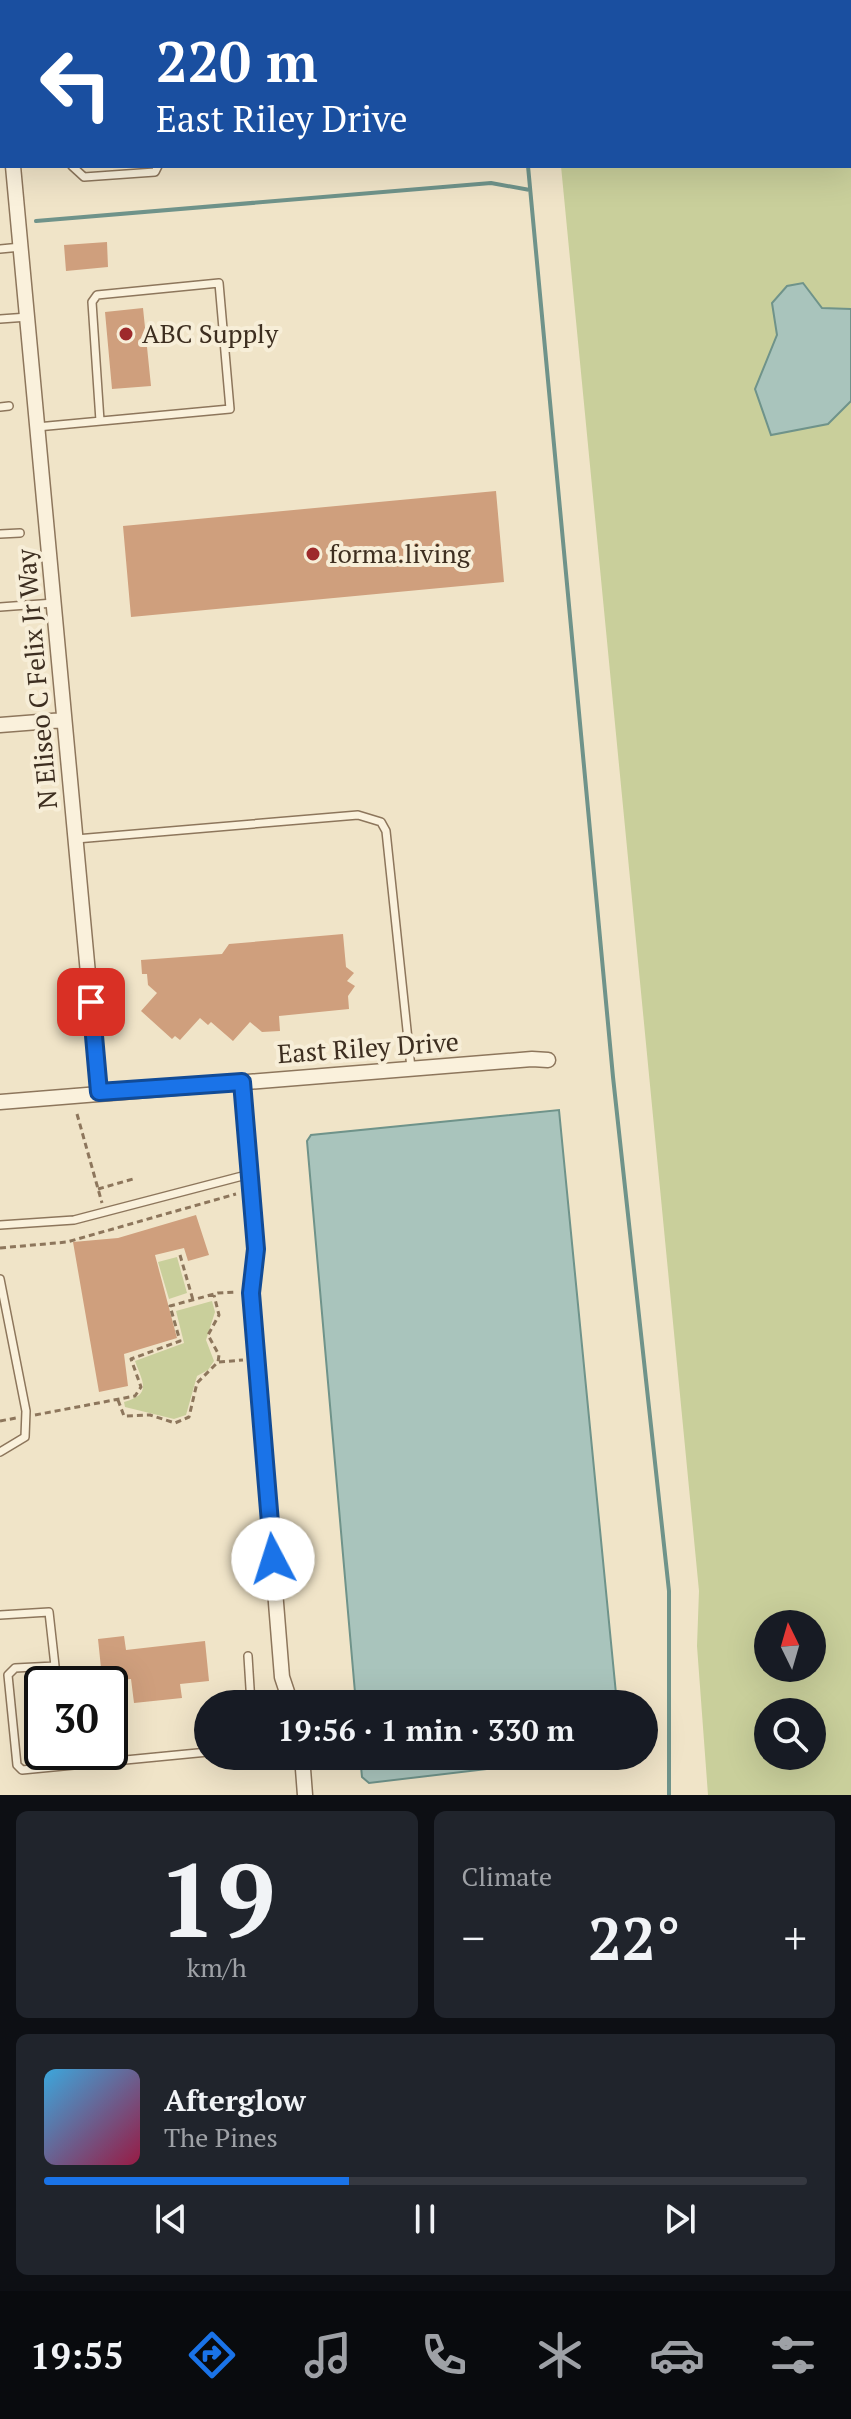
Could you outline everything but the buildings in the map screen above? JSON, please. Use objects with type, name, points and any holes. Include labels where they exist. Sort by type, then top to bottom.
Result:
[{"type":"street","name":"N Eliseo C Felix Jr Way","points":[[13,168],[99,1092]]},
{"type":"street","points":[[0,725],[64,720]]},
{"type":"street","name":"East Riley Drive","points":[[0,1102],[411,1068],[548,1060]]},
{"type":"street","points":[[242,1082],[256,1249],[251,1293],[282,1677],[286,1690]]},
{"type":"street","points":[[303,1770],[305,1795]]},
{"type":"lane","points":[[74,168],[84,177],[155,172],[157,168]]},
{"type":"lane","points":[[0,249],[21,247]]},
{"type":"lane","points":[[37,427],[230,409],[219,283],[97,295],[92,302],[100,421]]},
{"type":"lane","points":[[0,319],[28,317]]},
{"type":"lane","points":[[0,534],[20,533]]},
{"type":"lane","points":[[0,607],[54,603]]},
{"type":"lane","points":[[76,839],[358,815],[381,822],[386,831],[411,1068]]},
{"type":"lane","points":[[0,1225],[74,1220],[250,1174]]},
{"type":"lane","points":[[0,1279],[26,1416],[25,1437],[0,1452]]},
{"type":"lane","points":[[0,1615],[49,1612],[55,1666]]},
{"type":"lane","points":[[248,1656],[250,1690]]},
{"type":"lane","points":[[24,1668],[15,1668],[8,1675],[17,1765],[24,1770]]},
{"type":"lane","points":[[128,1760],[194,1753]]},
{"type":"path","points":[[77,1114],[110,1232]]},
{"type":"path","points":[[98,1189],[133,1179]]},
{"type":"path","points":[[0,1248],[67,1242],[240,1193]]},
{"type":"path","points":[[180,1255],[193,1300]]},
{"type":"path","points":[[0,1421],[135,1396],[141,1387],[131,1359],[180,1341],[170,1306],[239,1291]]},
{"type":"path","points":[[118,1400],[124,1416],[150,1415],[165,1422],[183,1421],[191,1415],[197,1383],[218,1362],[219,1355],[208,1335],[219,1315],[214,1294]]},
{"type":"path","points":[[218,1362],[243,1360]]},
{"type":"green space","points":[[561,168],[851,168],[851,1795],[708,1795],[697,1646],[699,1591]]},
{"type":"green space","points":[[177,1257],[187,1293],[169,1299],[158,1262]]},
{"type":"green space","points":[[212,1301],[215,1312],[206,1340],[214,1361],[208,1370],[197,1376],[186,1415],[174,1419],[125,1407],[124,1402],[139,1395],[143,1387],[135,1361],[184,1343],[176,1311]]},
{"type":"water","points":[[803,283],[822,308],[851,309],[851,401],[828,424],[771,435],[755,389],[777,335],[772,303],[787,286]]},
{"type":"water","points":[[559,1110],[616,1690],[355,1690],[307,1141],[311,1135]]},
{"type":"water","points":[[361,1770],[478,1770],[369,1783],[362,1777]]},
{"type":"waterway","points":[[528,168],[613,1077],[669,1591],[669,1795]]},
{"type":"waterway","points":[[36,221],[491,183],[530,190]]},
{"type":"place","name":"ABC Supply","points":[[126,334]]},
{"type":"place","name":"forma.living","points":[[313,554]]},
{"type":"route","points":[[91,1002],[99,1092],[242,1082],[256,1249],[251,1293],[273,1559]]}]
